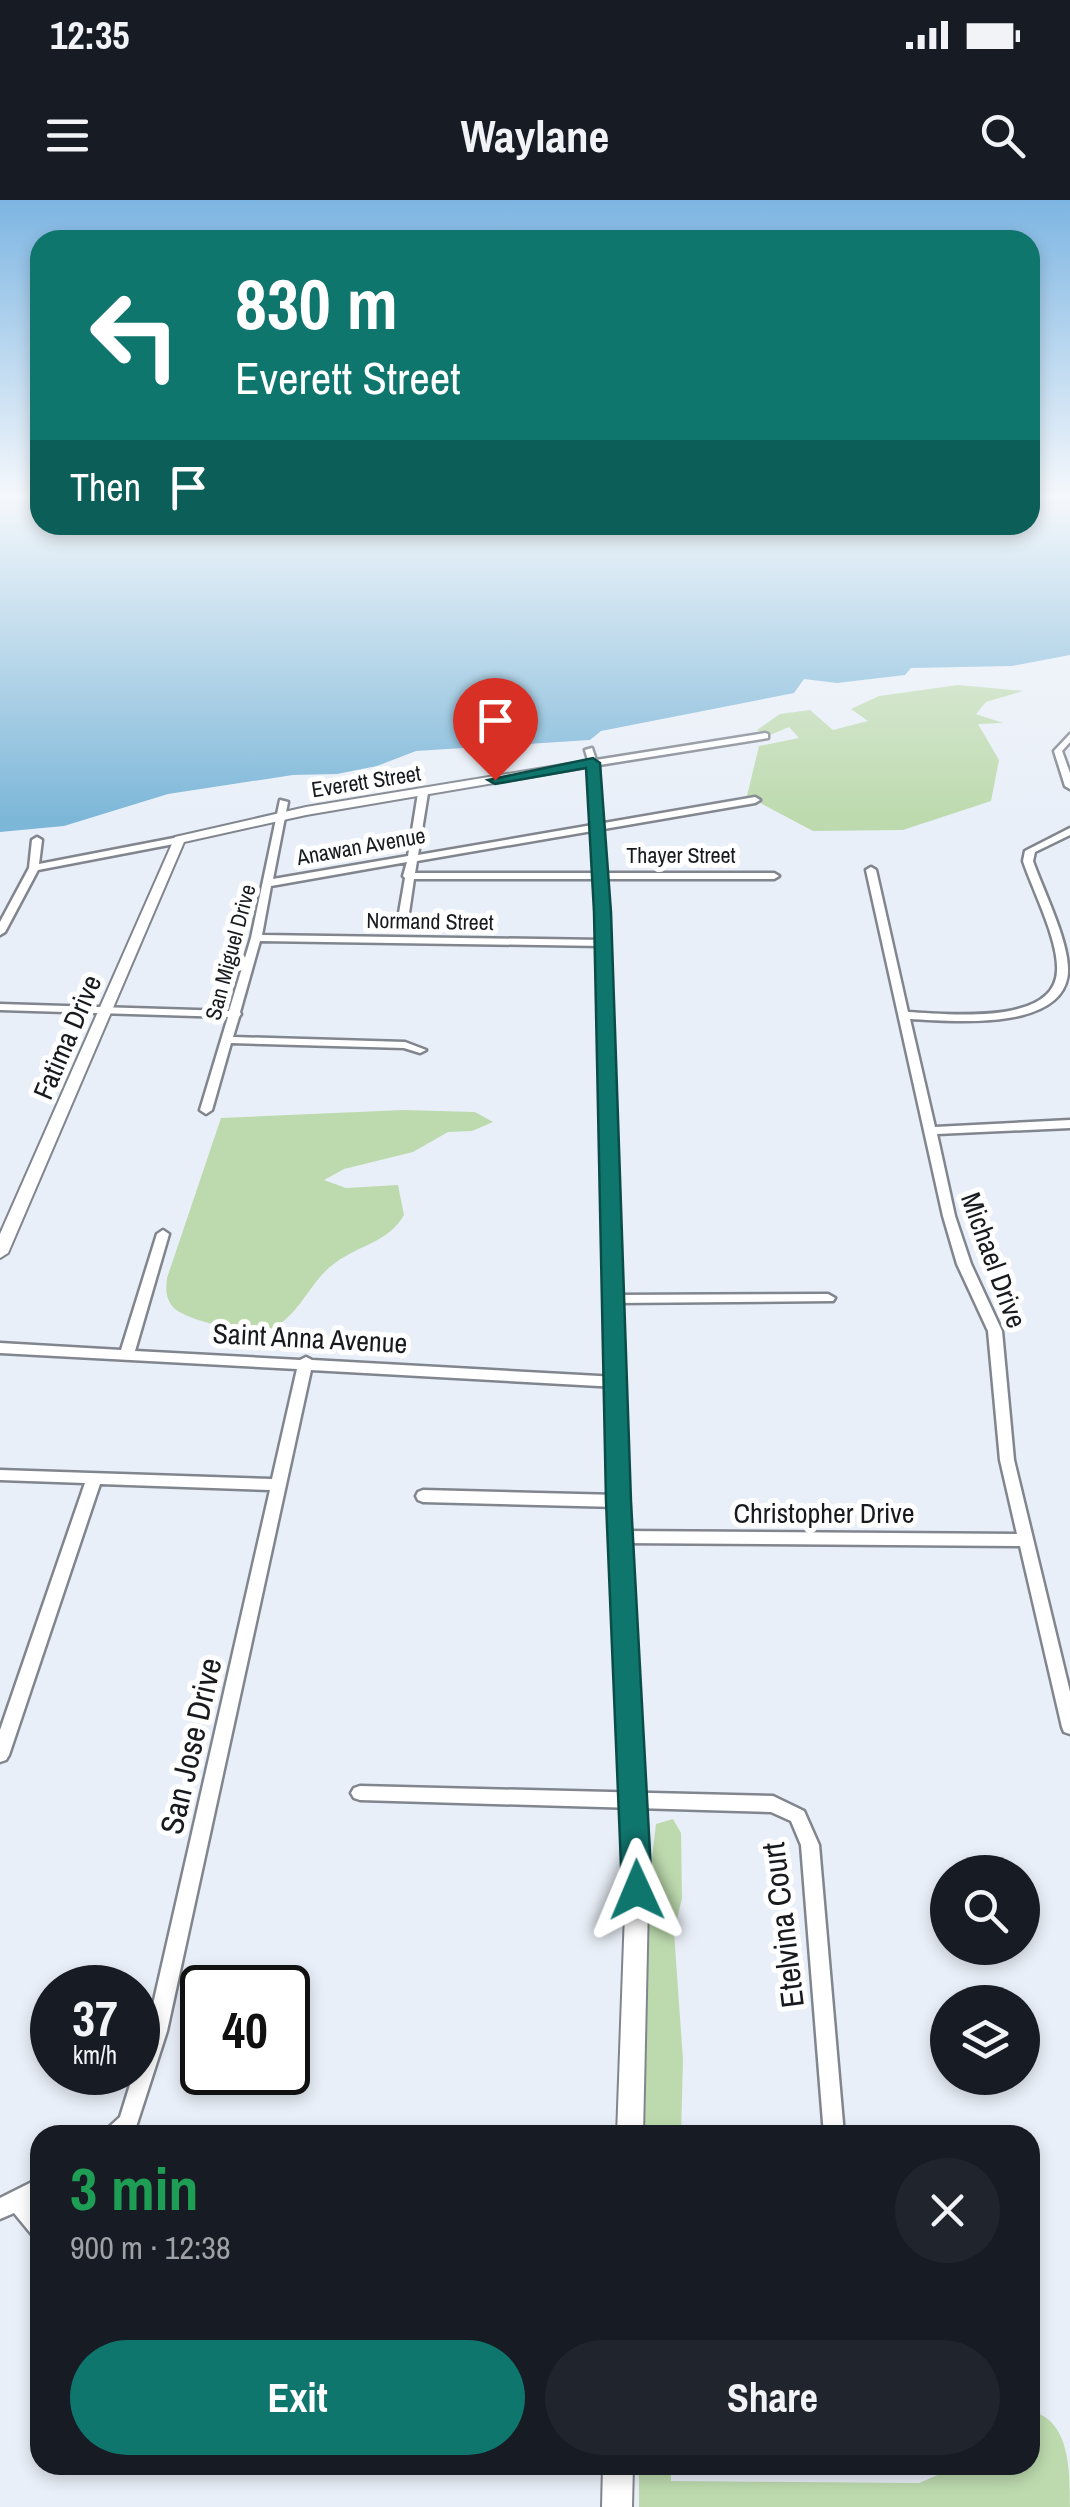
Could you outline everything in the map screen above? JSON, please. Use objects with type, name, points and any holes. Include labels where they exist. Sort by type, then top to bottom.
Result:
[{"type":"street","name":"Everett Street","points":[[34,868],[591,756],[765,736]]},
{"type":"street","points":[[1070,737],[1058,751],[1070,786]]},
{"type":"street","points":[[591,756],[603,943],[618,1501],[634,1798],[637,1955],[630,2125]]},
{"type":"street","points":[[404,914],[423,792]]},
{"type":"street","name":"Anawan Avenue","points":[[269,883],[755,800]]},
{"type":"street","name":"San Miguel Drive","points":[[206,1110],[256,938],[282,802]]},
{"type":"street","points":[[902,1015],[1011,1014],[1047,1002],[1056,994],[1064,970],[1028,862],[1030,851],[1038,844],[1070,831]]},
{"type":"street","points":[[0,932],[34,868],[38,840]]},
{"type":"street","name":"Fatima Drive","points":[[0,1253],[180,840]]},
{"type":"street","name":"Michael Drive","points":[[871,870],[929,1131],[964,1264],[996,1331],[1001,1423],[1070,1726]]},
{"type":"street","name":"Thayer Street","points":[[408,876],[774,876]]},
{"type":"street","name":"Normand Street","points":[[256,938],[603,943]]},
{"type":"street","points":[[0,1007],[236,1014]]},
{"type":"street","points":[[228,1040],[405,1045],[420,1050]]},
{"type":"street","points":[[929,1131],[1070,1124]]},
{"type":"street","points":[[127,1354],[163,1234]]},
{"type":"street","points":[[615,1299],[828,1298]]},
{"type":"street","name":"Saint Anna Avenue","points":[[0,1348],[617,1382]]},
{"type":"street","name":"San Jose Drive","points":[[126,2125],[158,2032],[306,1362]]},
{"type":"street","points":[[0,1475],[278,1485]]},
{"type":"street","points":[[0,1755],[94,1480]]},
{"type":"street","points":[[422,1496],[618,1501]]},
{"type":"street","name":"Christopher Drive","points":[[621,1537],[1026,1540]]},
{"type":"street","name":"Etelvina Court","points":[[360,1794],[773,1804],[798,1816],[810,1845],[833,2125]]},
{"type":"street","points":[[8,2205],[30,2222]]},
{"type":"street","points":[[617,2507],[618,2475]]},
{"type":"green space","points":[[958,685],[1023,691],[986,702],[976,714],[1003,723],[978,724],[999,760],[991,801],[903,830],[813,831],[747,796],[759,746],[799,738],[789,727],[770,735],[757,730],[780,714],[810,710],[833,730],[868,721],[851,709],[879,696]]},
{"type":"green space","points":[[403,1110],[475,1112],[493,1122],[472,1131],[448,1132],[413,1152],[344,1169],[324,1180],[346,1188],[398,1185],[404,1215],[382,1237],[327,1270],[277,1326],[255,1330],[223,1326],[192,1318],[173,1307],[167,1293],[167,1278],[221,1118]]},
{"type":"green space","points":[[673,1819],[681,1833],[682,1898],[674,1932],[683,2060],[681,2125],[641,2125],[646,1911],[656,1824]]},
{"type":"green space","points":[[1040,2415],[1053,2424],[1065,2448],[1070,2507],[639,2507],[639,2475],[671,2475],[671,2481],[919,2483],[938,2475],[1040,2475]]},
{"type":"water","points":[[0,603],[1070,603],[1070,655],[1012,666],[911,668],[905,675],[837,683],[804,679],[794,693],[601,731],[590,740],[416,751],[377,766],[337,774],[293,775],[168,794],[64,826],[0,832]]},
{"type":"route","points":[[495,780],[593,763],[602,912],[618,1501],[634,1760],[637,1890]]}]
